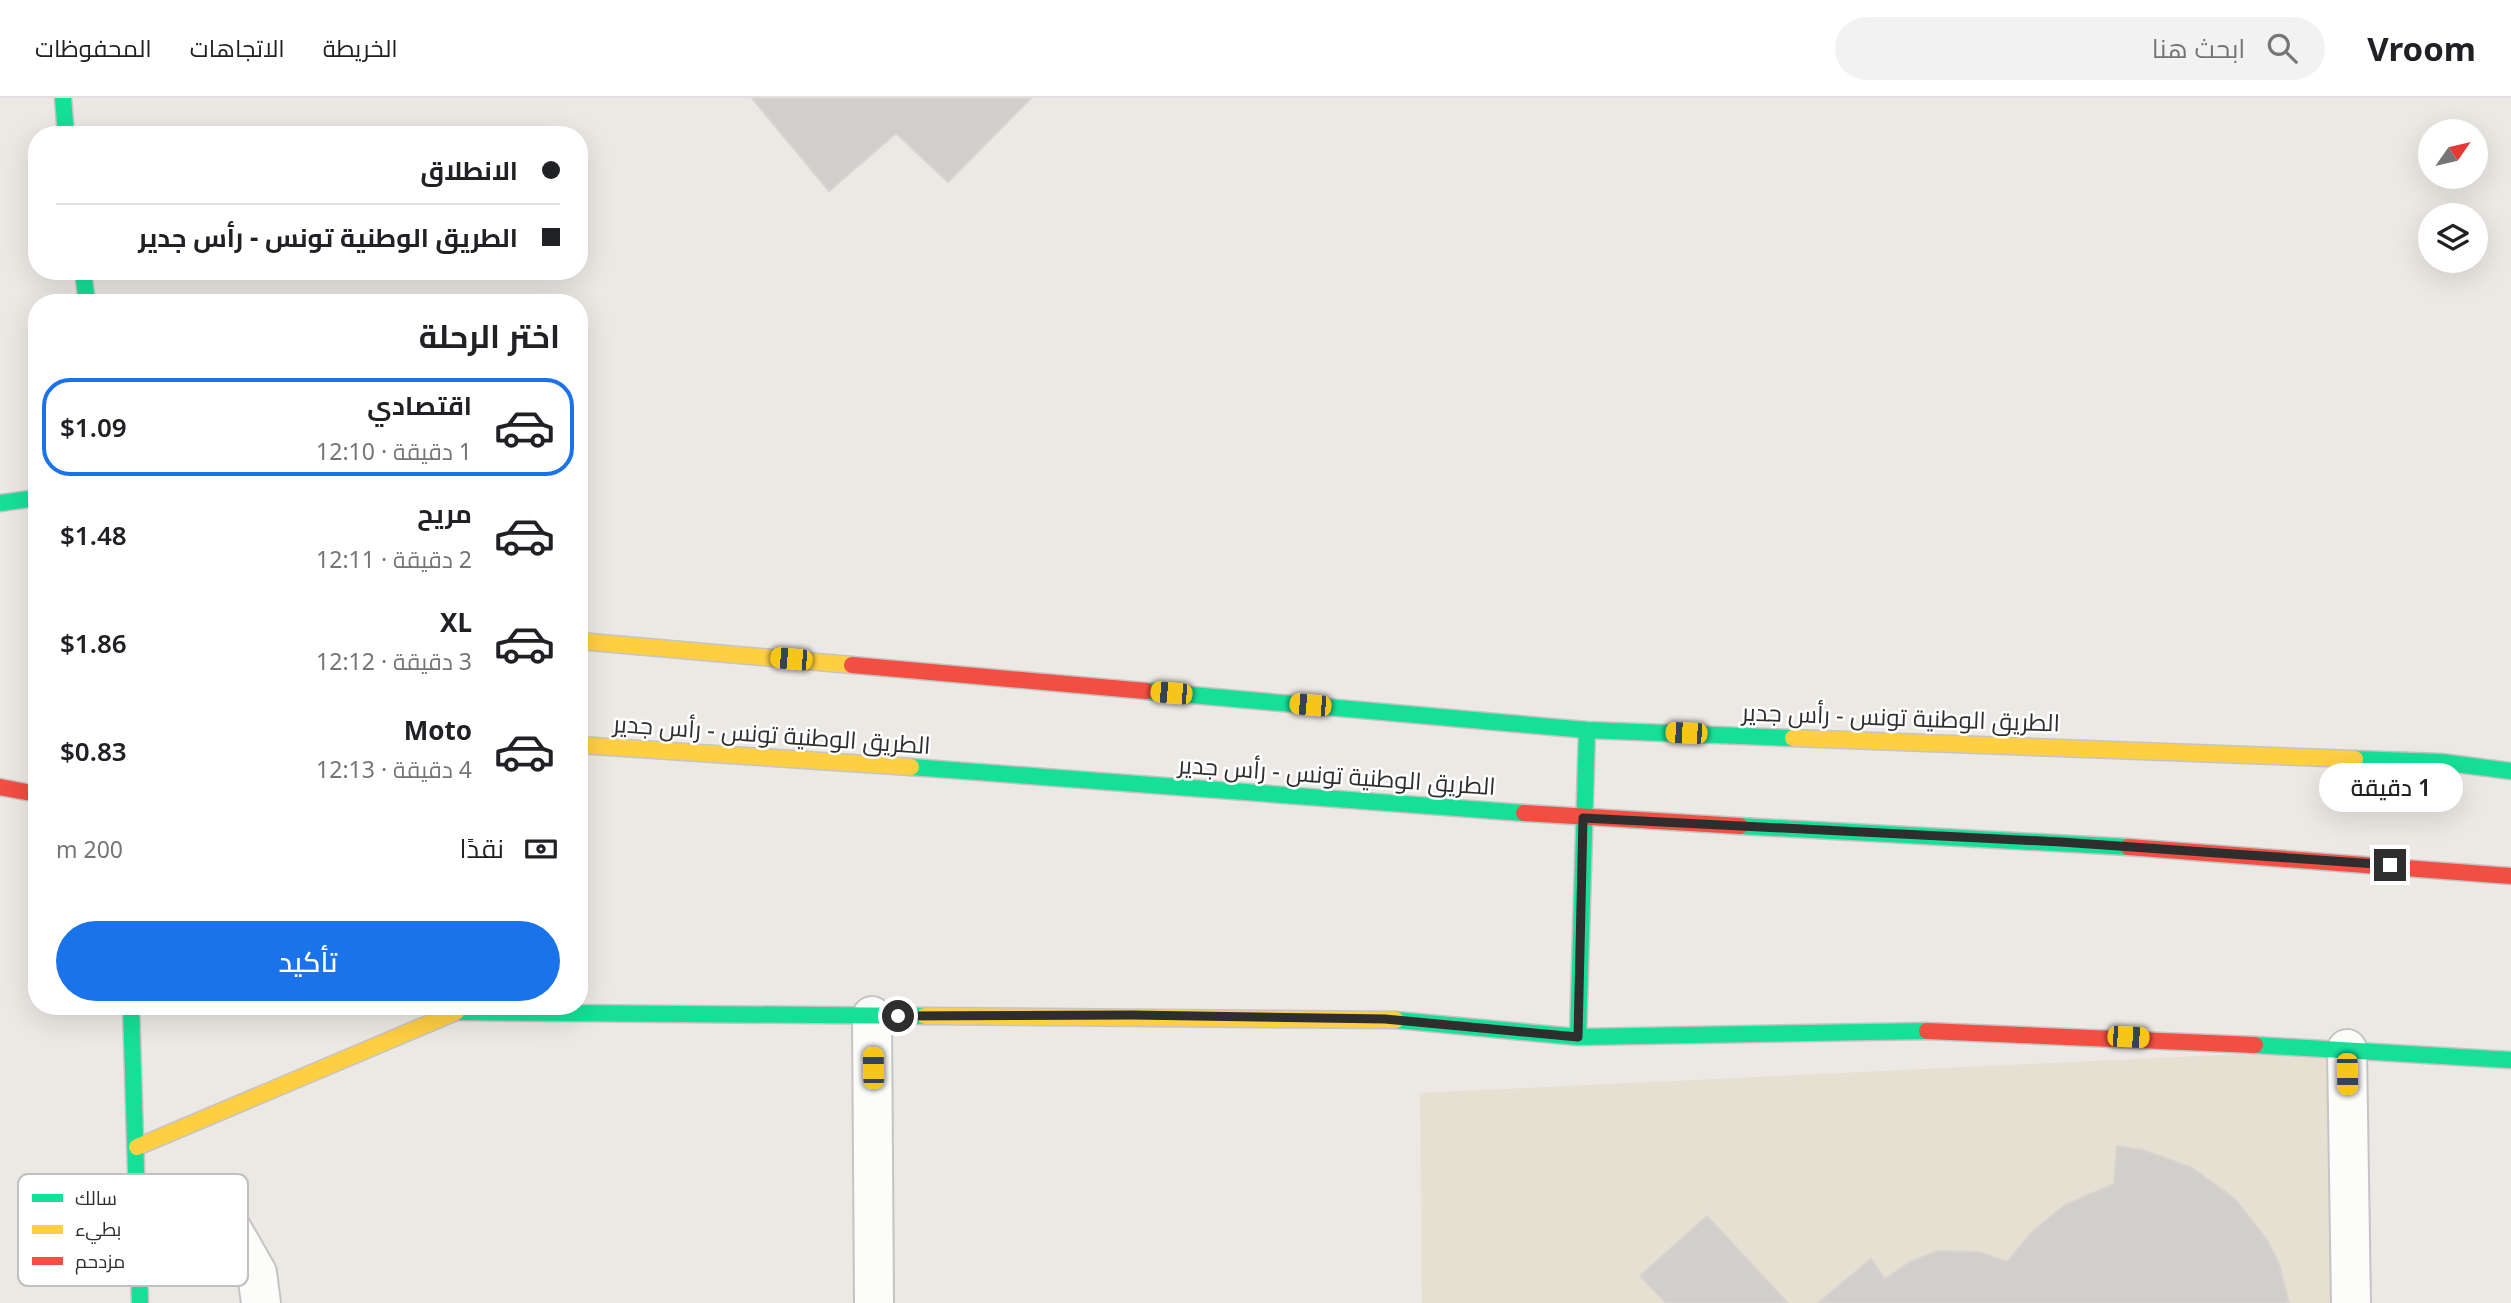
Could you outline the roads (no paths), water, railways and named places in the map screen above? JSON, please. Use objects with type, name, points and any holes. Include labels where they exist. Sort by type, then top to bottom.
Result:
[{"type":"main road","points":[[63,98],[65,126]]},
{"type":"main road","points":[[0,503],[28,499]]},
{"type":"main road","name":"الطريق الوطنية تونس - رأس جدير","points":[[588,642],[1587,730],[2441,762],[2511,771]]},
{"type":"main road","points":[[1578,1037],[1587,730]]},
{"type":"main road","name":"الطريق الوطنية تونس - رأس جدير","points":[[588,746],[1079,778],[1583,818],[2061,842],[2511,876]]},
{"type":"main road","points":[[0,787],[28,792]]},
{"type":"main road","points":[[588,1013],[1133,1015],[1385,1019],[1578,1037],[1903,1030],[2100,1036],[2511,1060]]},
{"type":"main road","points":[[131,1015],[138,1174]]},
{"type":"main road","points":[[137,1147],[449,1015]]},
{"type":"street","points":[[872,1016],[874,1303]]},
{"type":"street","points":[[2347,1049],[2351,1303]]},
{"type":"street","points":[[248,1254],[257,1273],[261,1303]]}]
